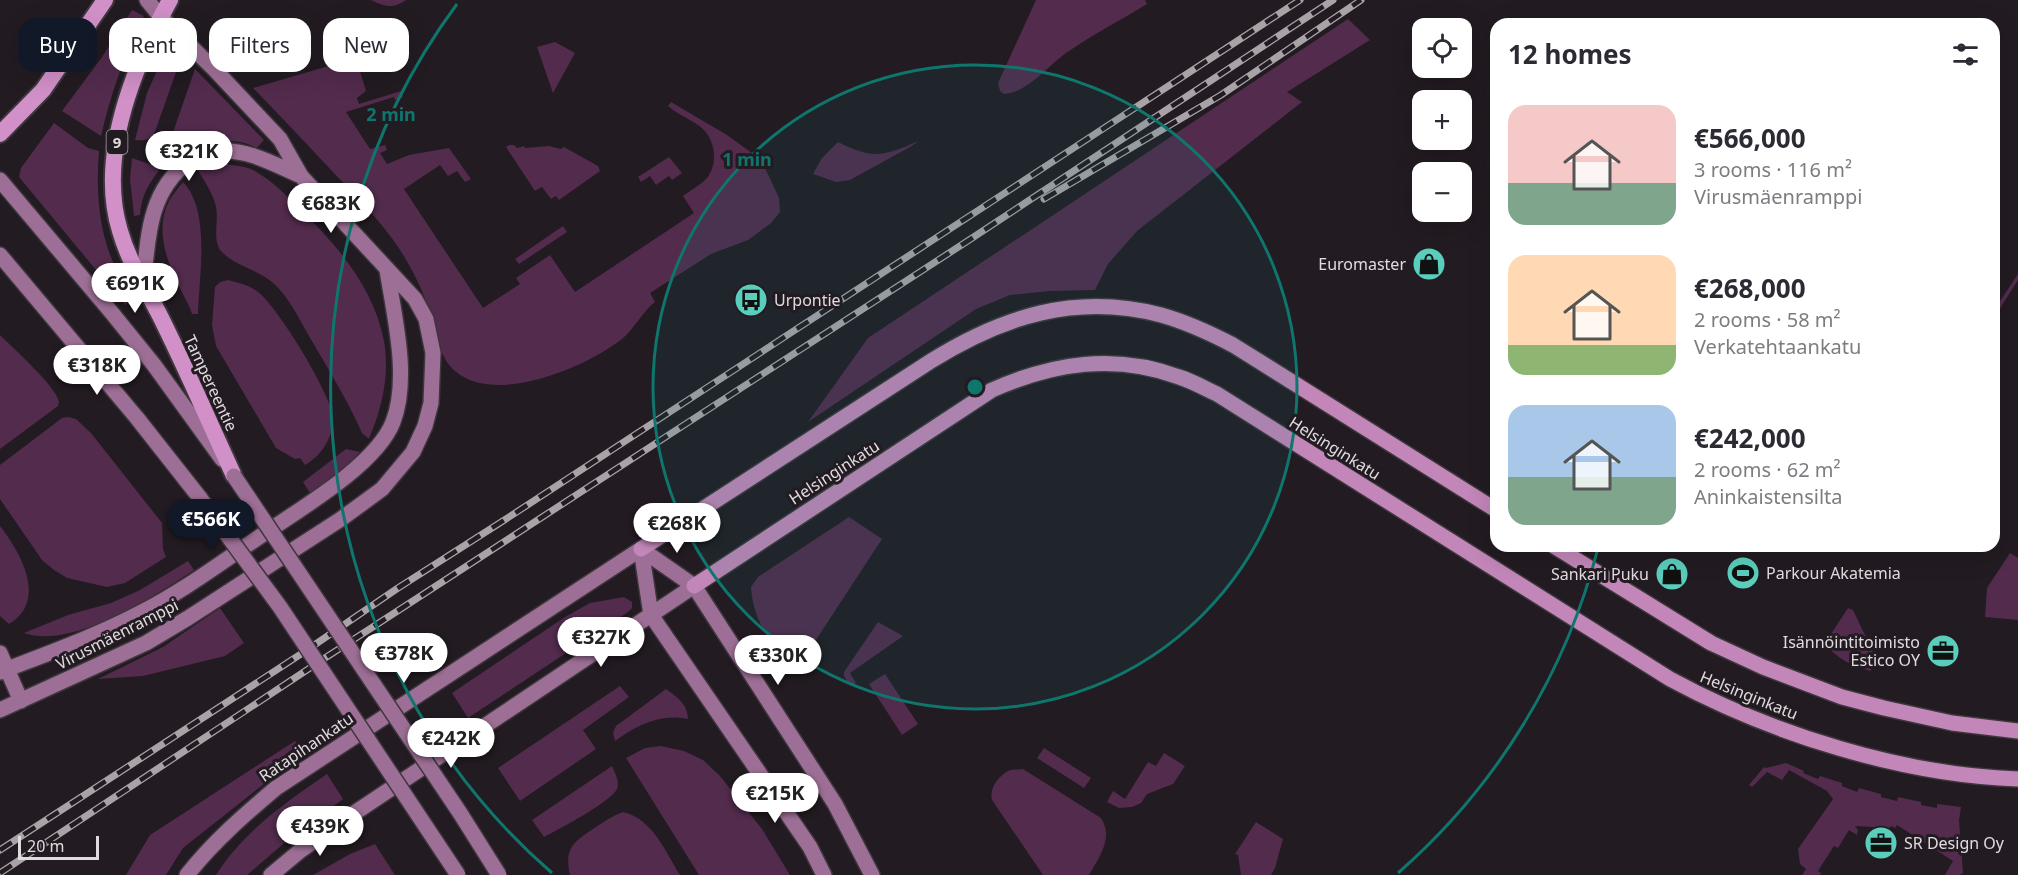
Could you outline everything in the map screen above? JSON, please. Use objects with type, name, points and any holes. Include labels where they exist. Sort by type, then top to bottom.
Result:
[{"type":"highway","points":[[0,134],[43,90],[105,0]]},
{"type":"highway","name":"Tampereentie","points":[[170,0],[135,75],[121,123],[112,186],[119,229],[132,265],[164,324],[234,476]]},
{"type":"main road","points":[[147,0],[280,139],[301,176]]},
{"type":"main road","points":[[143,288],[148,237],[158,199],[168,180],[191,159],[211,152],[242,153],[253,155],[301,176]]},
{"type":"main road","name":"Virusmäenramppi","points":[[0,710],[146,643],[188,618],[341,519],[381,489],[413,452],[425,426],[431,403],[433,353],[426,319],[415,299],[301,176]]},
{"type":"main road","name":"9","points":[[0,180],[154,365],[234,476],[460,813],[499,875]]},
{"type":"main road","points":[[0,255],[137,418],[200,498],[280,607],[458,875]]},
{"type":"main road","name":"Virusmäenramppi","points":[[4,671],[136,615],[176,593],[317,498],[359,466],[393,423],[398,400],[399,351],[387,270]]},
{"type":"main road","points":[[0,276],[17,275]]},
{"type":"main road","name":"Helsinginkatu","points":[[641,549],[921,367],[980,333],[1037,313],[1089,307],[1139,311],[1203,330],[1233,345],[1490,506]]},
{"type":"main road","name":"Helsinginkatu","points":[[651,615],[992,390],[1037,372],[1055,368],[1098,364],[1138,365],[1180,377],[1217,394],[1670,680],[1718,704],[1802,736],[1857,753],[1942,771],[2018,779]]},
{"type":"main road","points":[[641,549],[694,586],[835,804],[872,875]]},
{"type":"main road","points":[[641,549],[651,615],[810,847],[824,875]]},
{"type":"main road","name":"Ratapihankatu","points":[[188,875],[200,859],[238,820],[276,788],[641,549]]},
{"type":"main road","name":"Helsinginkatu","points":[[1564,552],[1711,643],[1763,667],[1842,698],[1952,723],[2018,731]]},
{"type":"main road","points":[[271,875],[301,850],[350,816],[651,615]]},
{"type":"main road","points":[[0,653],[4,671],[21,701]]},
{"type":"shaded area","points":[[371,0],[406,0],[389,6]]},
{"type":"shaded area","points":[[1036,0],[1145,0],[1147,4],[1066,53],[1029,84],[1004,94],[1000,91],[998,83]]},
{"type":"shaded area","points":[[132,10],[144,16],[143,18],[127,18]]},
{"type":"shaded area","points":[[1348,19],[1370,40],[1287,92],[1302,102],[1137,231],[1108,264],[1095,290],[1010,295],[976,309],[808,422],[868,338]]},
{"type":"shaded area","points":[[555,42],[575,53],[553,93],[537,47]]},
{"type":"shaded area","points":[[109,46],[109,72],[120,72],[101,136],[62,111],[91,72],[97,72],[97,64]]},
{"type":"shaded area","points":[[323,68],[323,72],[360,72],[366,91],[357,98],[359,104],[401,91],[403,97],[395,100],[394,97],[346,112],[370,149],[385,145],[387,150],[380,153],[387,164],[409,155],[449,148],[471,179],[465,182],[457,171],[448,176],[440,165],[404,189],[483,308],[520,284],[516,278],[550,255],[575,292],[694,213],[683,196],[708,177],[713,164],[713,149],[704,130],[668,106],[671,102],[727,135],[752,153],[765,168],[779,198],[780,212],[771,223],[748,240],[711,254],[650,293],[655,302],[627,335],[605,351],[583,363],[532,381],[505,385],[481,383],[461,375],[445,359],[418,282],[393,239],[359,199],[253,88]]},
{"type":"shaded area","points":[[197,71],[264,140],[257,148],[237,142],[217,142],[178,157],[170,141],[194,72]]},
{"type":"shaded area","points":[[156,72],[176,72],[152,136],[148,139],[135,140],[147,93]]},
{"type":"shaded area","points":[[54,123],[88,148],[99,151],[98,193],[101,221],[113,262],[132,300],[125,305],[19,177],[21,168]]},
{"type":"shaded area","points":[[919,141],[850,180],[836,182],[813,174],[822,158],[838,142],[861,152],[878,154]]},
{"type":"shaded area","points":[[509,145],[517,148],[549,146],[561,149],[564,147],[598,166],[600,171],[559,200],[556,196],[551,199],[542,187],[535,191],[506,147]]},
{"type":"shaded area","points":[[669,157],[682,173],[672,180],[669,176],[656,185],[650,176],[641,182],[638,177]]},
{"type":"shaded area","points":[[132,158],[161,168],[146,190],[140,215],[134,216],[130,179]]},
{"type":"shaded area","points":[[227,164],[250,169],[277,187],[327,237],[363,285],[379,322],[386,354],[384,391],[369,439],[362,433],[337,383],[283,294],[272,282],[232,260],[218,247],[215,202],[198,170],[212,165]]},
{"type":"shaded area","points":[[183,182],[192,194],[200,226],[201,263],[198,314],[192,314],[177,283],[167,256],[162,228],[169,201]]},
{"type":"shaded area","points":[[563,226],[567,232],[519,264],[515,259]]},
{"type":"shaded area","points":[[2018,274],[2018,280],[2000,308],[2000,301]]},
{"type":"shaded area","points":[[228,280],[244,284],[258,292],[267,301],[303,352],[324,391],[333,419],[331,433],[321,452],[305,465],[300,458],[295,459],[276,448],[216,346],[212,325],[215,287],[220,282]]},
{"type":"shaded area","points":[[0,335],[42,377],[59,402],[58,406],[0,449]]},
{"type":"shaded area","points":[[62,418],[76,419],[91,433],[162,523],[163,549],[166,557],[125,583],[107,587],[67,578],[54,570],[42,560],[0,499],[0,465]]},
{"type":"shaded area","points":[[346,449],[360,452],[339,473],[311,495],[303,482]]},
{"type":"shaded area","points":[[849,517],[882,539],[793,675],[760,623],[751,587],[758,577]]},
{"type":"shaded area","points":[[0,526],[16,549],[27,576],[29,590],[27,603],[21,614],[9,624],[0,616]]},
{"type":"shaded area","points":[[2010,553],[2018,558],[2018,620],[1985,617],[1987,588]]},
{"type":"shaded area","points":[[188,561],[194,570],[112,618],[66,634],[44,636],[24,633],[68,615],[111,603],[140,590]]},
{"type":"shaded area","points":[[624,597],[632,602],[632,608],[628,612],[468,718],[452,693],[565,617],[590,603]]},
{"type":"shaded area","points":[[220,608],[244,643],[225,656],[143,676],[98,679],[163,647]]},
{"type":"shaded area","points":[[1848,608],[1853,610],[1873,652],[1871,671],[1845,661],[1825,643]]},
{"type":"shaded area","points":[[878,622],[903,636],[850,673],[856,683],[850,686],[844,672]]},
{"type":"shaded area","points":[[885,674],[918,724],[902,735],[869,684]]},
{"type":"shaded area","points":[[620,686],[629,697],[583,730],[596,749],[520,801],[498,768]]},
{"type":"shaded area","points":[[666,689],[684,705],[688,719],[659,719],[632,730],[615,741],[613,733],[616,726]]},
{"type":"shaded area","points":[[295,741],[303,753],[183,848],[166,875],[126,875],[150,835]]},
{"type":"shaded area","points":[[661,746],[684,751],[703,760],[720,776],[762,829],[790,875],[699,875],[626,758],[645,748]]},
{"type":"shaded area","points":[[1044,748],[1091,778],[1084,788],[1037,758]]},
{"type":"shaded area","points":[[1164,753],[1185,766],[1173,784],[1147,794],[1141,803],[1132,807],[1119,808],[1107,802],[1113,791],[1125,799],[1148,762],[1156,766]]},
{"type":"shaded area","points":[[1786,763],[1804,771],[1803,773],[1818,779],[1820,776],[1842,783],[1842,786],[1857,792],[1859,788],[1881,794],[1881,797],[1897,801],[1898,797],[1937,808],[1937,804],[1961,807],[1959,820],[1963,873],[1945,875],[1953,861],[1897,825],[1895,828],[1891,826],[1888,831],[1855,826],[1858,830],[1857,835],[1849,830],[1838,848],[1834,846],[1818,871],[1820,875],[1802,875],[1806,869],[1800,864],[1798,849],[1833,799],[1827,791],[1789,770],[1782,780],[1767,772],[1752,787],[1749,785],[1764,767]]},
{"type":"shaded area","points":[[612,766],[618,783],[613,794],[584,815],[544,837],[532,820]]},
{"type":"shaded area","points":[[1023,769],[1101,818],[1105,825],[1106,840],[1089,875],[1043,875],[992,800],[993,787],[1001,776],[1010,770]]},
{"type":"shaded area","points":[[327,774],[343,799],[289,839],[247,875],[216,875],[239,845],[266,819]]},
{"type":"shaded area","points":[[623,812],[642,821],[650,829],[680,875],[570,875],[569,852],[575,842]]},
{"type":"shaded area","points":[[1256,822],[1283,839],[1275,868],[1271,875],[1241,875],[1238,855],[1235,854]]},
{"type":"shaded area","points":[[375,844],[395,875],[313,875],[350,854]]},
{"type":"railway","points":[[0,850],[1300,0]]},
{"type":"railway","points":[[0,873],[325,658],[963,244],[1333,0]]},
{"type":"railway","points":[[1044,199],[1221,95],[1361,0]]},
{"type":"place","name":"Euromaster","points":[[1429,264]]},
{"type":"place","name":"Urpontie","points":[[751,300]]},
{"type":"place","name":"Parkour Akatemia","points":[[1743,573]]},
{"type":"place","name":"Sankari Puku","points":[[1672,574]]},
{"type":"place","name":"Isännöintitoimisto Estico OY","points":[[1943,651]]},
{"type":"place","name":"SR Design Oy","points":[[1881,843]]}]
